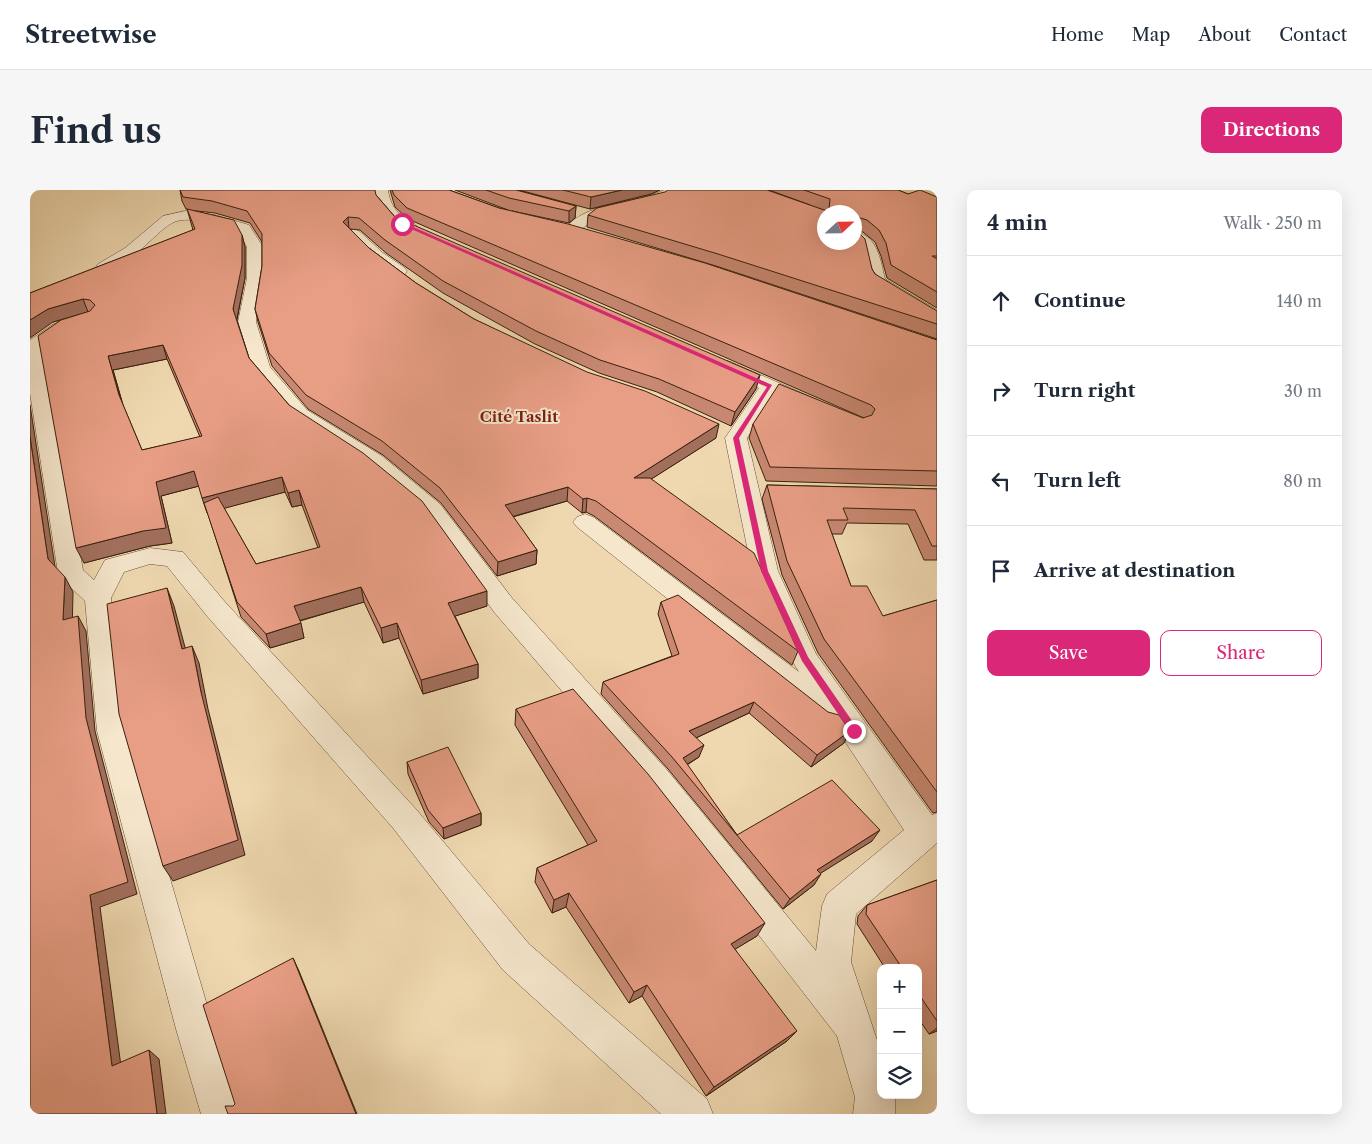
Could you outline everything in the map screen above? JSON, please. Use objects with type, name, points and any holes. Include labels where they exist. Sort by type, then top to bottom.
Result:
[{"type":"street","points":[[381,190],[382,199],[388,212],[402,224],[427,235]]},
{"type":"street","points":[[570,210],[590,214],[657,199],[675,190]]},
{"type":"street","points":[[572,230],[590,214]]},
{"type":"street","points":[[104,267],[131,251],[168,219],[185,215],[215,219],[244,228],[255,247],[255,278],[247,322],[261,368],[300,414],[374,461],[432,509],[503,606],[656,779],[854,1027]]},
{"type":"street","points":[[552,226],[590,236]]},
{"type":"street","points":[[354,234],[377,256],[412,281]]},
{"type":"street","points":[[862,241],[870,248],[877,281],[937,318]]},
{"type":"street","points":[[89,319],[60,328],[32,346],[71,573],[98,598]]},
{"type":"street","points":[[709,359],[823,409]]},
{"type":"street","points":[[770,386],[727,434],[756,490],[765,571],[805,659],[854,731],[931,830],[839,906],[833,962],[874,1096],[874,1114]]},
{"type":"street","points":[[586,522],[854,731]]},
{"type":"street","points":[[222,1114],[195,1029],[112,731],[98,598],[114,566],[150,556],[174,558],[216,609],[404,818],[516,957],[692,1114]]},
{"type":"building","points":[[180,190],[375,190],[376,195],[395,217],[760,375],[735,412],[659,379],[600,360],[536,331],[443,281],[385,240],[359,218],[348,217],[343,222],[369,248],[416,283],[474,319],[587,372],[645,391],[719,424],[634,478],[650,478],[754,553],[798,651],[596,501],[587,498],[583,499],[568,487],[505,505],[537,550],[498,562],[440,488],[382,441],[306,395],[269,353],[255,309],[262,266],[262,234],[247,211],[212,201],[183,197]]},
{"type":"building","points":[[392,190],[449,190],[499,208],[568,224],[705,263],[937,340],[937,471],[770,467],[753,424],[779,384],[863,418],[872,415],[875,409],[871,405],[407,208],[394,195]]},
{"type":"building","points":[[486,190],[516,190],[576,206],[569,211],[509,198]]},
{"type":"building","points":[[563,190],[622,190],[591,197]]},
{"type":"building","points":[[668,190],[767,190],[817,208],[817,250],[862,250],[862,236],[865,239],[872,269],[875,274],[937,311],[937,324],[718,254],[588,215],[597,208]]},
{"type":"building","points":[[804,190],[898,190],[908,194],[920,190],[937,197],[937,256],[932,256],[937,259],[937,292],[891,265],[886,243],[879,230],[867,220],[862,218],[862,205],[829,205],[830,199]]},
{"type":"building","points":[[187,209],[234,220],[242,235],[242,265],[233,309],[249,358],[289,405],[363,453],[422,501],[487,591],[448,603],[478,664],[421,680],[397,623],[381,628],[361,587],[294,606],[301,623],[266,634],[237,602],[204,503],[218,497],[256,564],[320,547],[299,490],[288,493],[282,477],[202,498],[194,471],[156,482],[166,528],[143,531],[76,548],[38,336],[61,320],[90,311],[95,305],[90,300],[83,299],[48,309],[30,320],[30,293],[195,229]],"holes":[[[163,345],[202,436],[142,450],[119,395],[108,356]]]},
{"type":"building","points":[[30,437],[48,559],[65,577],[63,620],[78,616],[86,718],[128,882],[90,895],[112,1066],[149,1050],[157,1114],[30,1114]]},
{"type":"building","points":[[767,485],[937,489],[937,546],[932,546],[915,510],[843,508],[848,520],[827,520],[851,586],[867,586],[883,616],[937,600],[937,792],[824,639],[787,561]]},
{"type":"building","points":[[167,588],[182,649],[192,646],[201,692],[238,840],[163,866],[119,714],[107,604]]},
{"type":"building","points":[[678,595],[828,712],[839,715],[850,731],[817,755],[754,702],[689,731],[704,745],[683,758],[737,835],[832,780],[880,830],[817,870],[821,874],[790,899],[672,757],[603,682],[679,654],[661,602]]},
{"type":"building","points":[[573,689],[648,774],[765,923],[731,944],[797,1031],[714,1087],[647,985],[634,992],[569,893],[554,900],[537,868],[597,841],[516,709]]},
{"type":"building","points":[[448,747],[481,813],[443,828],[428,810],[407,762]]},
{"type":"building","points":[[937,880],[937,1021],[922,999],[922,964],[899,964],[866,914],[867,905]]},
{"type":"building","points":[[293,958],[356,1114],[228,1114],[225,1106],[233,1106],[235,1104],[203,1005]]},
{"type":"district","name":"Cité Taslit","points":[[519,416]]},
{"type":"route","points":[[402,224],[770,386],[736,438],[765,571],[805,659],[854,731]]}]
